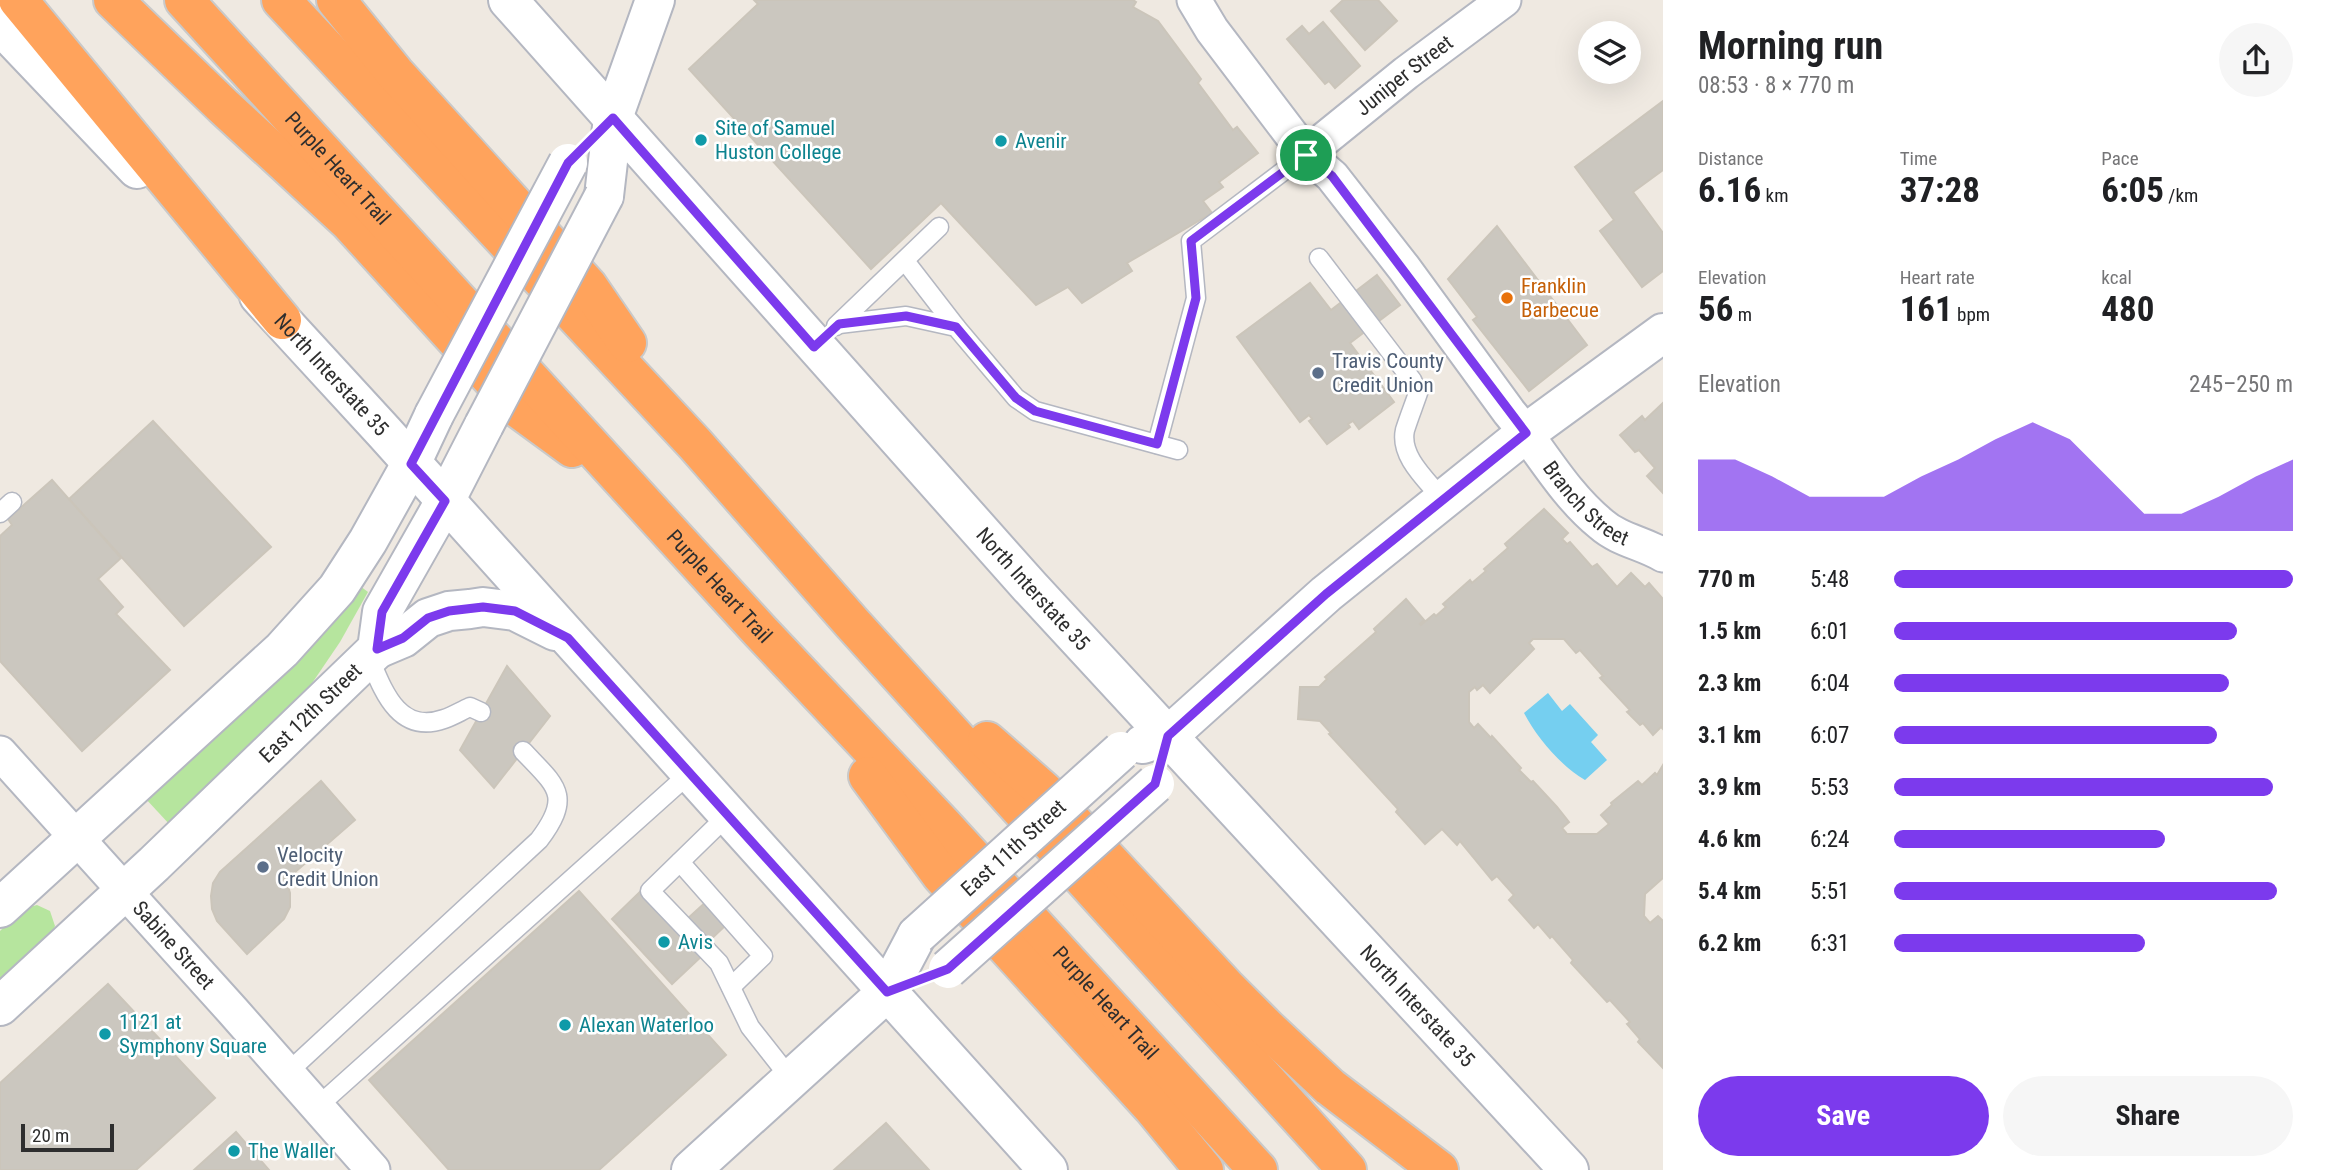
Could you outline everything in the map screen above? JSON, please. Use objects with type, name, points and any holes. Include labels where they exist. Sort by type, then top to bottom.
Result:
[{"type":"highway","points":[[18,0],[282,320]]},
{"type":"highway","points":[[113,0],[349,222],[520,410],[638,496]]},
{"type":"highway","name":"Purple Heart Trail","points":[[184,0],[760,631],[943,825],[1258,1170]]},
{"type":"highway","points":[[281,0],[695,444],[852,623],[1347,1170]]},
{"type":"highway","points":[[336,0],[395,73],[588,286],[695,444]]},
{"type":"highway","points":[[852,623],[1044,791],[1226,987],[1313,1072],[1439,1170]]},
{"type":"highway","points":[[760,631],[942,875],[1152,1107],[1204,1170]]},
{"type":"main road","name":"North Interstate 35","points":[[508,0],[613,118],[826,335],[1030,587],[1569,1170]]},
{"type":"main road","name":"East 12th Street","points":[[0,1006],[124,892],[373,653],[382,612],[445,501],[604,196],[613,118],[655,0]]},
{"type":"main road","name":"North Interstate 35","points":[[0,25],[282,320],[1048,1170]]},
{"type":"main road","name":"East 12th Street","points":[[0,908],[282,650],[337,589],[368,541],[411,464],[568,163],[613,118]]},
{"type":"main road","name":"East 11th Street","points":[[701,1166],[887,992],[917,935],[1121,751],[1168,736],[1326,594],[1526,433],[1663,333]]},
{"type":"main road","points":[[373,653],[403,638],[428,618],[449,611],[483,607],[515,611],[568,638]]},
{"type":"main road","name":"East 11th Street","points":[[887,992],[948,969],[1155,784],[1168,736]]},
{"type":"street","name":"Branch Street","points":[[1194,0],[1212,30],[1306,155],[1332,176],[1554,474],[1602,525],[1620,538],[1663,555]]},
{"type":"street","name":"Juniper Street","points":[[1306,155],[1406,73],[1504,0]]},
{"type":"street","name":"Sabine Street","points":[[0,753],[373,1170]]},
{"type":"lane","points":[[1157,444],[1196,298],[1191,241],[1306,155]]},
{"type":"lane","points":[[826,335],[939,227]]},
{"type":"lane","points":[[1319,258],[1412,380],[1418,393],[1405,432],[1405,449],[1444,500]]},
{"type":"lane","points":[[905,261],[1016,398],[1035,411],[1178,450]]},
{"type":"lane","points":[[826,335],[906,316],[956,327]]},
{"type":"lane","points":[[373,653],[388,699],[407,718],[432,722],[470,707],[481,712]]},
{"type":"lane","points":[[287,1073],[547,830],[558,802],[556,786],[523,751]]},
{"type":"lane","points":[[317,1107],[690,773]]},
{"type":"lane","points":[[728,815],[650,891],[719,963],[750,1027],[791,1079]]},
{"type":"lane","points":[[680,862],[763,956],[731,987]]},
{"type":"green space","points":[[360,586],[368,592],[340,642],[304,695],[171,826],[145,798]]},
{"type":"green space","points":[[37,905],[50,911],[55,926],[0,982],[0,931],[22,909]]},
{"type":"water","points":[[1548,693],[1562,711],[1570,704],[1598,735],[1591,742],[1607,760],[1585,780],[1550,751],[1524,713]]},
{"type":"building","name":"Avenir","points":[[754,0],[1133,0],[1136,2],[1133,7],[1158,21],[1201,79],[1198,83],[1233,130],[1237,127],[1258,153],[1219,182],[1223,187],[1203,201],[1212,213],[1127,263],[1132,271],[1082,303],[1068,287],[1036,305],[941,203],[871,269],[689,69],[758,4]]},
{"type":"building","points":[[1343,0],[1378,0],[1397,21],[1365,50],[1331,11]]},
{"type":"building","points":[[1323,22],[1360,66],[1335,88],[1329,81],[1325,84],[1287,39],[1302,26],[1309,34]]},
{"type":"building","points":[[1663,101],[1663,170],[1633,192],[1663,233],[1663,271],[1642,287],[1600,231],[1614,220],[1575,167]]},
{"type":"building","name":"Franklin Barbecue","points":[[1497,226],[1587,345],[1529,391],[1473,320],[1477,317],[1448,279]]},
{"type":"building","name":"Travis County Credit Union","points":[[1377,275],[1400,305],[1350,343],[1394,402],[1359,429],[1353,421],[1348,424],[1350,427],[1327,444],[1309,421],[1312,419],[1309,415],[1300,422],[1237,337],[1310,283],[1331,310]]},
{"type":"building","points":[[1663,403],[1663,493],[1647,476],[1655,468],[1639,450],[1635,452],[1620,435],[1642,416],[1645,420]]},
{"type":"building","points":[[153,421],[271,547],[184,626],[69,499]]},
{"type":"building","points":[[52,480],[121,558],[98,579],[123,607],[116,614],[170,670],[82,751],[0,661],[0,536],[12,525],[8,519]]},
{"type":"building","points":[[1544,509],[1568,533],[1562,539],[1567,544],[1570,542],[1592,567],[1597,564],[1617,587],[1631,573],[1645,587],[1649,583],[1663,599],[1663,729],[1661,727],[1653,735],[1643,723],[1640,725],[1627,712],[1630,710],[1600,678],[1603,676],[1580,650],[1576,653],[1564,639],[1533,639],[1529,643],[1534,649],[1490,693],[1483,685],[1469,692],[1469,722],[1474,728],[1478,724],[1491,738],[1492,736],[1521,768],[1519,770],[1557,807],[1569,822],[1562,828],[1567,834],[1597,834],[1609,824],[1601,815],[1611,803],[1638,781],[1642,785],[1655,773],[1657,775],[1663,765],[1663,878],[1645,894],[1644,916],[1650,923],[1658,916],[1663,921],[1663,1068],[1638,1042],[1640,1039],[1627,1024],[1630,1022],[1610,1000],[1607,1002],[1571,963],[1573,960],[1552,936],[1550,938],[1538,924],[1534,928],[1509,900],[1514,895],[1497,876],[1492,880],[1460,841],[1457,845],[1442,829],[1425,844],[1396,812],[1398,809],[1320,721],[1298,719],[1300,687],[1319,687],[1327,679],[1325,677],[1376,632],[1374,629],[1406,599],[1424,620],[1421,625],[1434,614],[1436,616],[1446,607],[1443,604],[1470,580],[1472,583],[1486,571],[1484,569],[1508,548],[1505,544]]},
{"type":"building","points":[[507,666],[550,716],[494,788],[460,750]]},
{"type":"building","name":"Velocity Credit Union","points":[[321,781],[355,820],[286,880],[290,907],[284,919],[247,954],[217,921],[212,909],[213,883],[220,872]]},
{"type":"building","name":"Avis","points":[[642,890],[705,953],[672,984],[612,919]]},
{"type":"building","name":"Alexan Waterloo","points":[[579,891],[726,1055],[599,1170],[449,1170],[369,1080]]},
{"type":"building","points":[[707,901],[727,924],[707,943],[686,920]]},
{"type":"building","name":"1121 at Symphony Square","points":[[108,984],[215,1098],[136,1170],[0,1170],[0,1083]]},
{"type":"building","points":[[886,1123],[929,1170],[834,1170]]},
{"type":"building","name":"The Waller","points":[[236,1132],[269,1170],[194,1170]]},
{"type":"place","name":"Site of Samuel Huston College","points":[[701,140]]},
{"type":"place","name":"Avenir","points":[[1001,141]]},
{"type":"place","name":"Franklin Barbecue","points":[[1507,298]]},
{"type":"place","name":"Travis County Credit Union","points":[[1318,373]]},
{"type":"place","name":"Velocity Credit Union","points":[[263,867]]},
{"type":"place","name":"Avis","points":[[664,942]]},
{"type":"place","name":"Alexan Waterloo","points":[[565,1025]]},
{"type":"place","name":"1121 at Symphony Square","points":[[105,1034]]},
{"type":"place","name":"The Waller","points":[[234,1151]]},
{"type":"route","points":[[613,118],[814,347],[839,324],[906,316],[956,327],[1016,398],[1035,411],[1157,444],[1196,298],[1191,241],[1306,155],[1332,176],[1526,433],[1326,594],[1168,736],[1155,784],[948,969],[887,992],[568,638],[515,611],[483,607],[449,611],[428,618],[403,638],[377,649],[382,612],[445,501],[411,464],[568,163],[613,118]]}]
